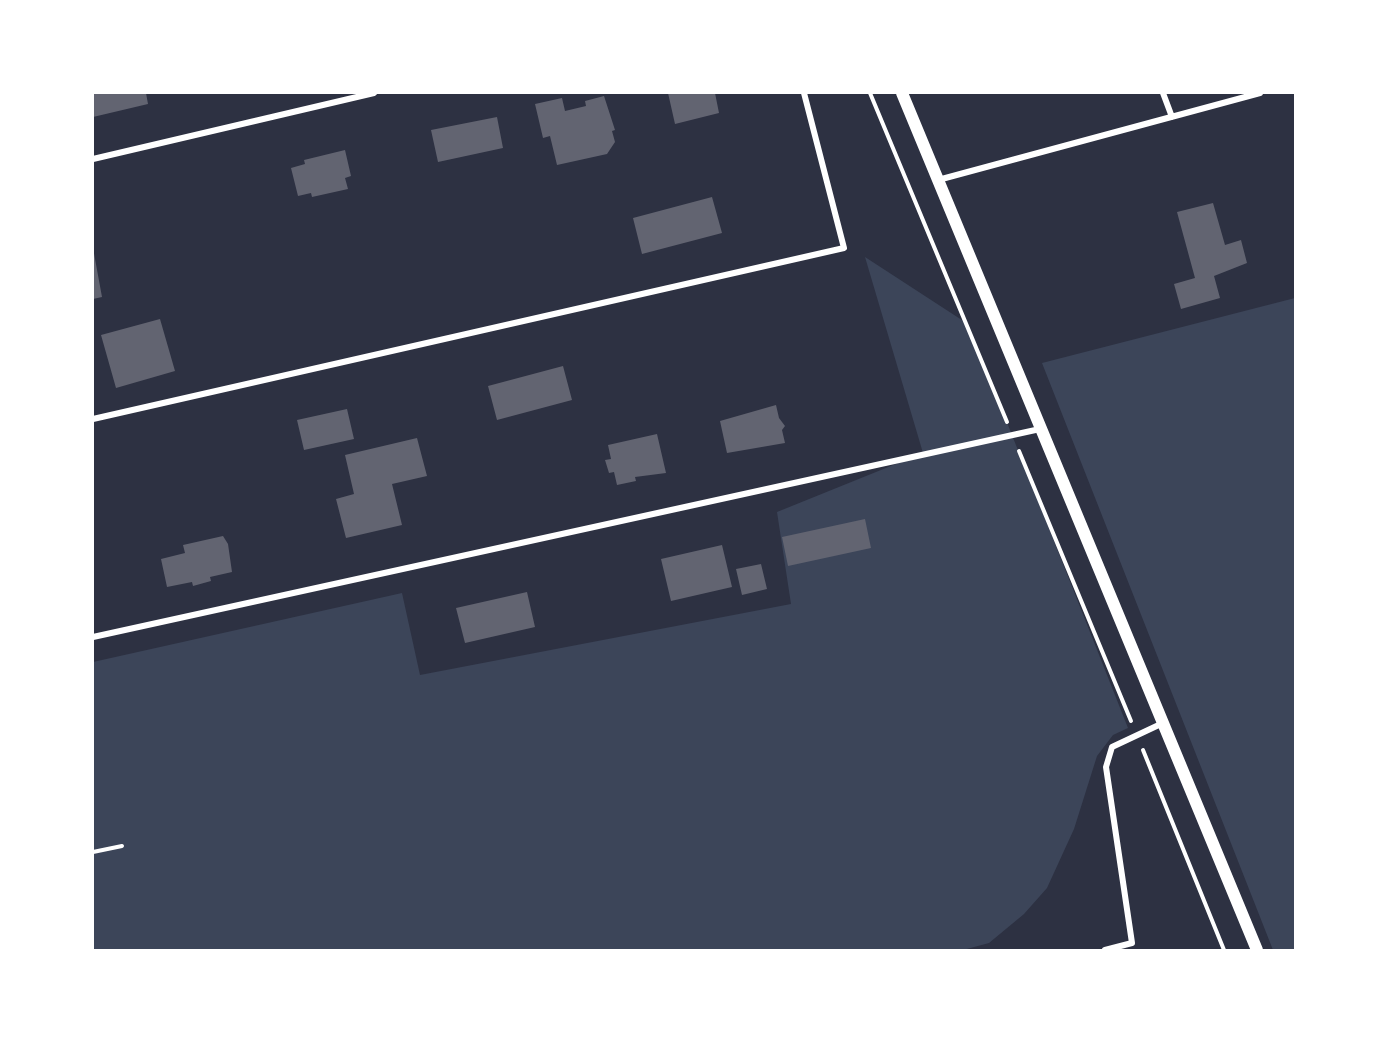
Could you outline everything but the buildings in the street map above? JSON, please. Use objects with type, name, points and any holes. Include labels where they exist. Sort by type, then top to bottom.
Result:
[{"type":"main road","points":[[902,93],[1257,950]]},
{"type":"street","points":[[93,159],[374,93]]},
{"type":"street","points":[[93,419],[844,248],[804,93]]},
{"type":"street","points":[[1163,93],[1173,117]]},
{"type":"street","points":[[938,180],[1260,93]]},
{"type":"street","points":[[93,637],[1041,428]]},
{"type":"street","points":[[1105,950],[1132,943],[1106,767],[1112,747],[1163,723]]},
{"type":"path","points":[[870,93],[1224,950]]},
{"type":"path","points":[[93,852],[122,846]]},
{"type":"shaded area","points":[[865,257],[968,324],[1128,728],[1113,735],[1097,756],[1074,829],[1047,888],[1024,914],[989,943],[963,950],[93,950],[93,662],[402,593],[420,675],[791,604],[777,512],[923,453]]},
{"type":"shaded area","points":[[1295,298],[1295,950],[1273,950],[1042,363]]}]
